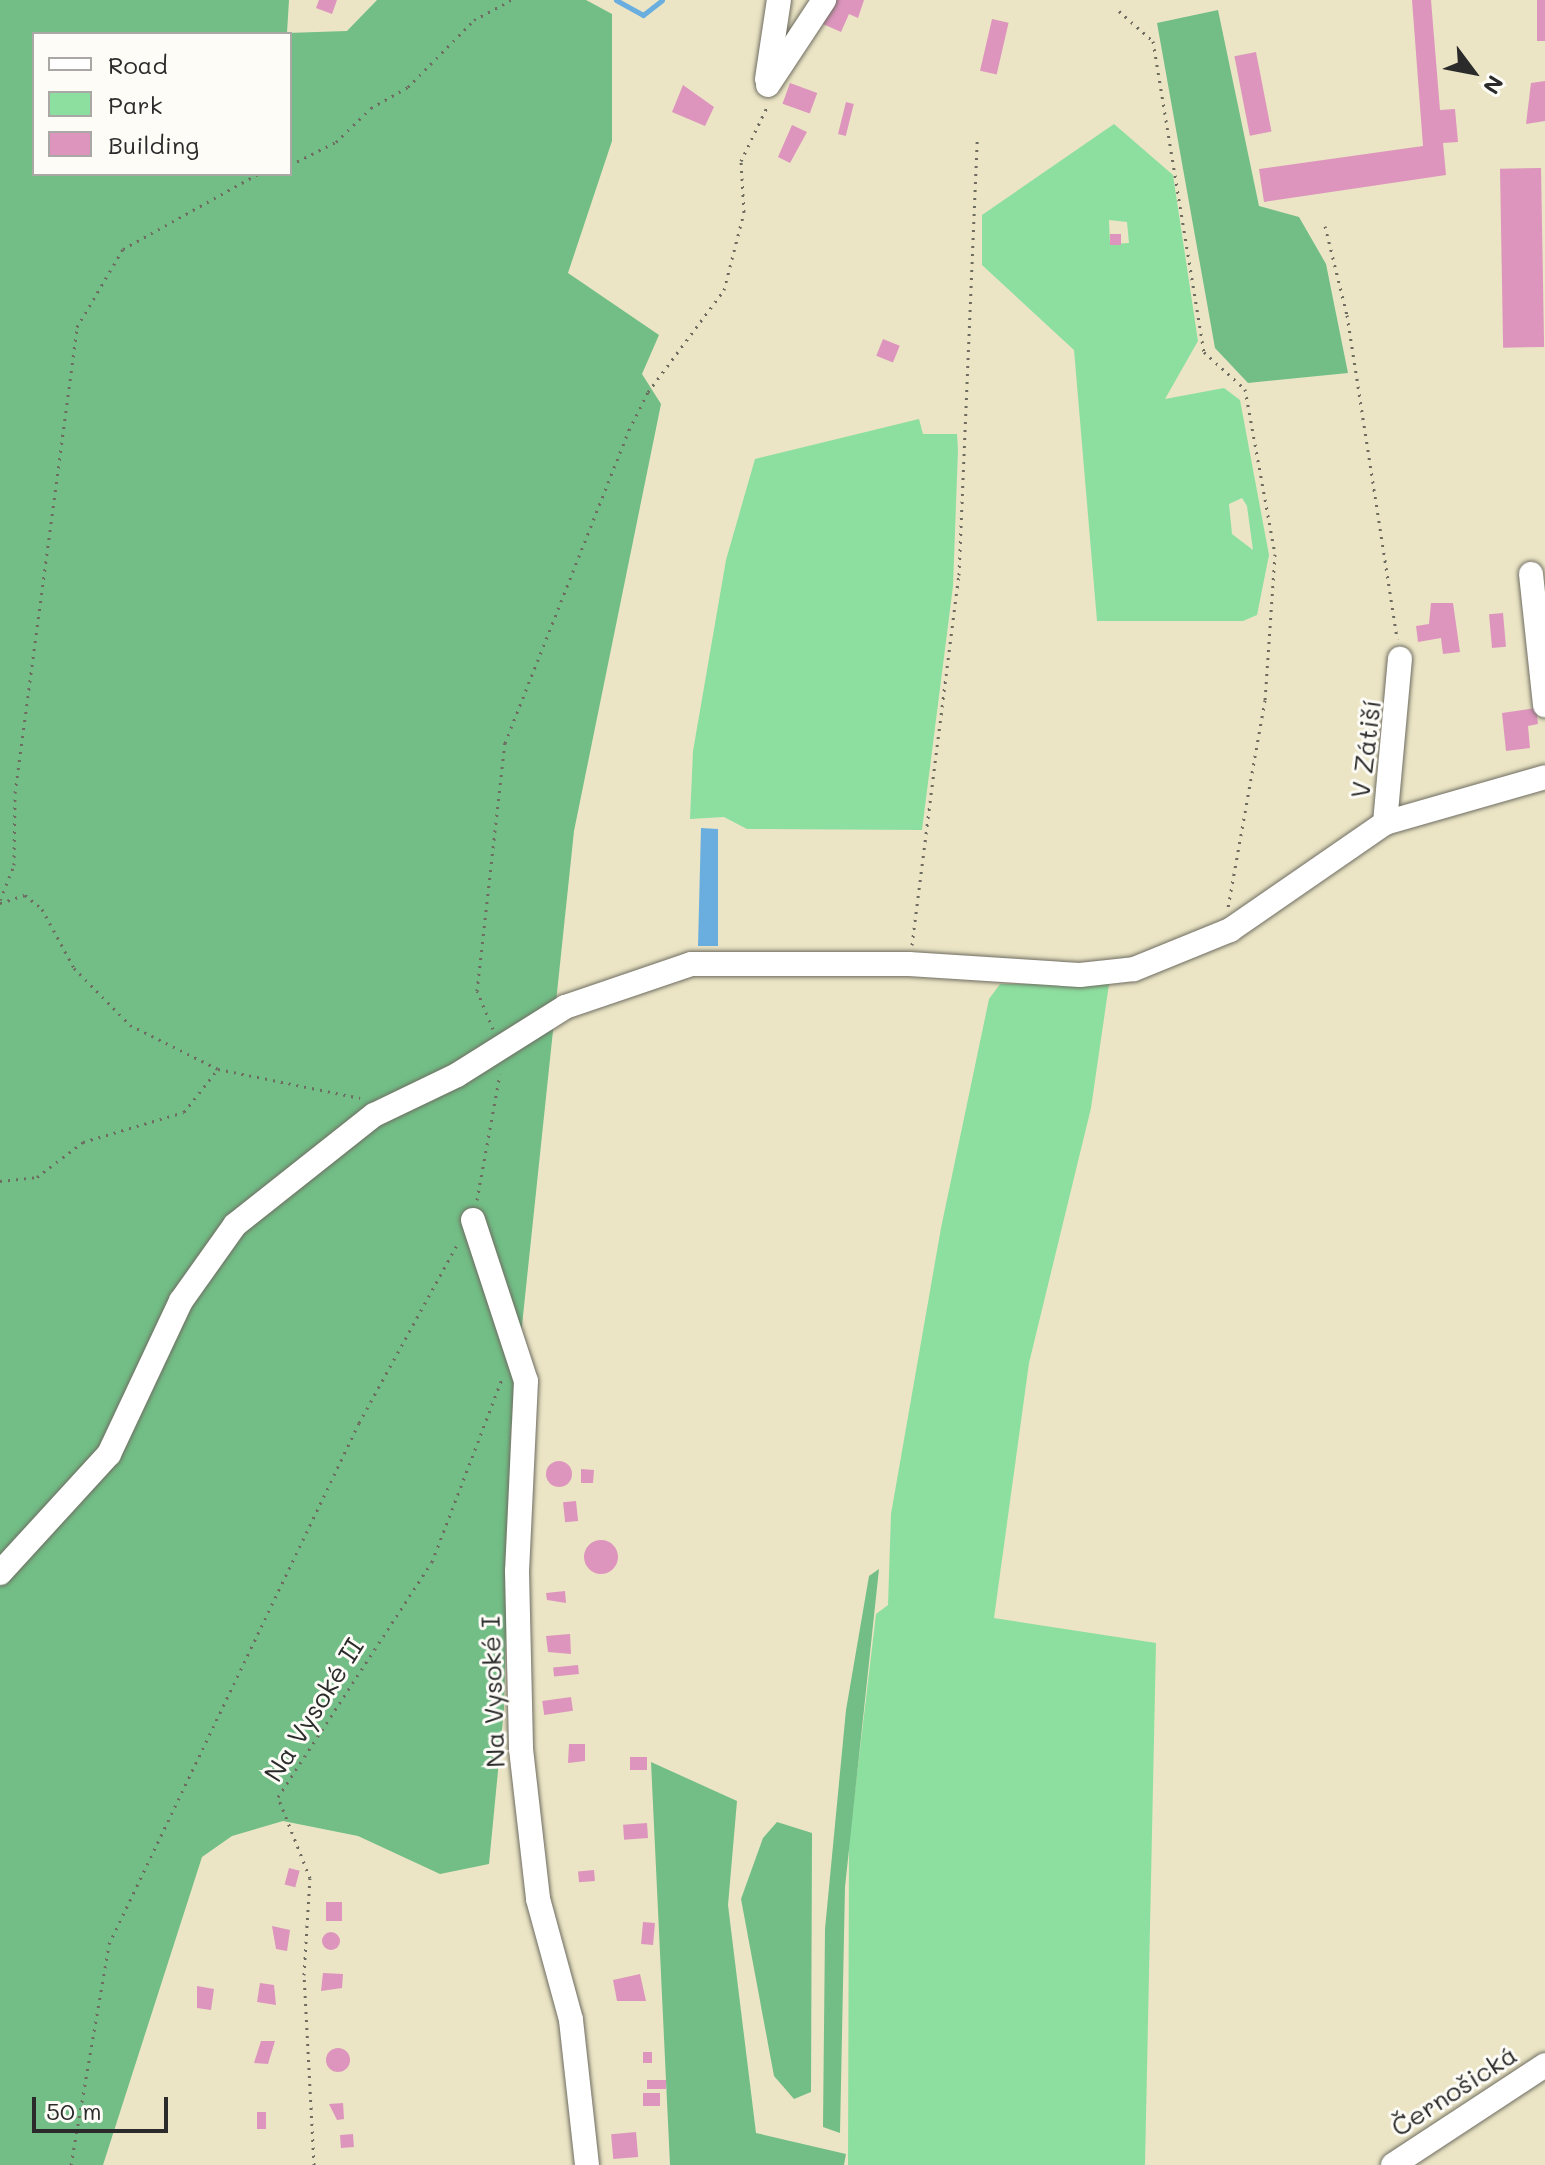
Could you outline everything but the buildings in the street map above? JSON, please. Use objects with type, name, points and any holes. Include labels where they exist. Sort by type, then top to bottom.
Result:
[{"type":"street","points":[[768,85],[779,0]]},
{"type":"street","points":[[768,85],[824,0]]},
{"type":"street","points":[[1531,574],[1545,705]]},
{"type":"street","name":"V Zátiší","points":[[1400,659],[1385,823],[1545,777]]},
{"type":"street","points":[[0,1573],[109,1454],[181,1301],[235,1225],[374,1115],[503,1047],[565,1007],[668,967],[909,964],[1111,973],[1230,930],[1385,823]]},
{"type":"street","name":"Na Vysoké I","points":[[473,1220],[514,1345],[528,1416],[517,1571],[521,1749],[538,1899],[571,2020],[587,2165]]},
{"type":"street","name":"Černošická","points":[[1393,2165],[1545,2065]]},
{"type":"path","points":[[292,164],[336,142],[371,108],[408,87],[474,20],[511,0]]},
{"type":"path","points":[[1119,11],[1153,41],[1204,352],[1245,389],[1275,554],[1265,700],[1227,911],[1230,930]]},
{"type":"path","points":[[71,2165],[109,1944],[366,1409],[473,1220],[503,1047],[477,991],[505,743],[629,430],[648,392],[724,290],[744,212],[741,161],[768,107],[768,85]]},
{"type":"path","points":[[909,964],[959,575],[977,137]]},
{"type":"path","points":[[0,902],[14,865],[15,793],[77,327],[123,249],[254,176]]},
{"type":"path","points":[[1325,226],[1349,329],[1400,659]]},
{"type":"path","points":[[0,902],[25,895],[111,1011],[218,1069],[375,1100]]},
{"type":"path","points":[[0,1181],[37,1177],[83,1142],[184,1112],[218,1069]]},
{"type":"path","name":"Na Vysoké II","points":[[314,2165],[304,1975],[310,1878],[278,1797],[432,1562],[514,1345]]},
{"type":"green space","points":[[0,0],[289,0],[287,32],[32,32],[32,176],[292,176],[292,33],[347,31],[377,0],[586,0],[612,14],[612,141],[568,273],[659,335],[642,374],[661,404],[574,831],[511,1430],[504,1709],[489,1864],[440,1874],[358,1836],[283,1821],[232,1836],[202,1857],[103,2165],[0,2165]]},
{"type":"green space","points":[[1218,10],[1259,206],[1299,217],[1326,264],[1348,373],[1248,383],[1215,348],[1157,23]]},
{"type":"green space","points":[[1114,124],[1173,175],[1198,341],[1165,399],[1224,388],[1240,400],[1269,555],[1257,615],[1243,621],[1097,621],[1074,350],[982,265],[982,215]],"holes":[[[1109,220],[1127,222],[1129,243],[1110,244]],[[1242,498],[1247,506],[1253,550],[1232,534],[1229,504]]]},
{"type":"green space","points":[[919,419],[923,434],[957,434],[958,450],[953,586],[922,830],[747,829],[724,817],[690,819],[693,751],[726,560],[755,459]]},
{"type":"green space","points":[[1000,984],[1109,984],[1091,1108],[1029,1363],[994,1618],[1156,1643],[1145,2165],[848,2165],[849,1842],[876,1614],[888,1605],[891,1514],[941,1228],[989,999]]},
{"type":"green space","points":[[879,1569],[845,1887],[840,2133],[823,2127],[825,1929],[846,1710],[869,1576]]},
{"type":"green space","points":[[651,1762],[737,1801],[728,1905],[756,2133],[846,2154],[844,2165],[670,2165]]},
{"type":"green space","points":[[777,1822],[812,1833],[811,2092],[794,2099],[774,2076],[741,1899],[763,1838]]},
{"type":"water","points":[[701,828],[718,829],[718,946],[698,946]]},
{"type":"waterway","points":[[616,0],[643,15],[662,0]]}]
